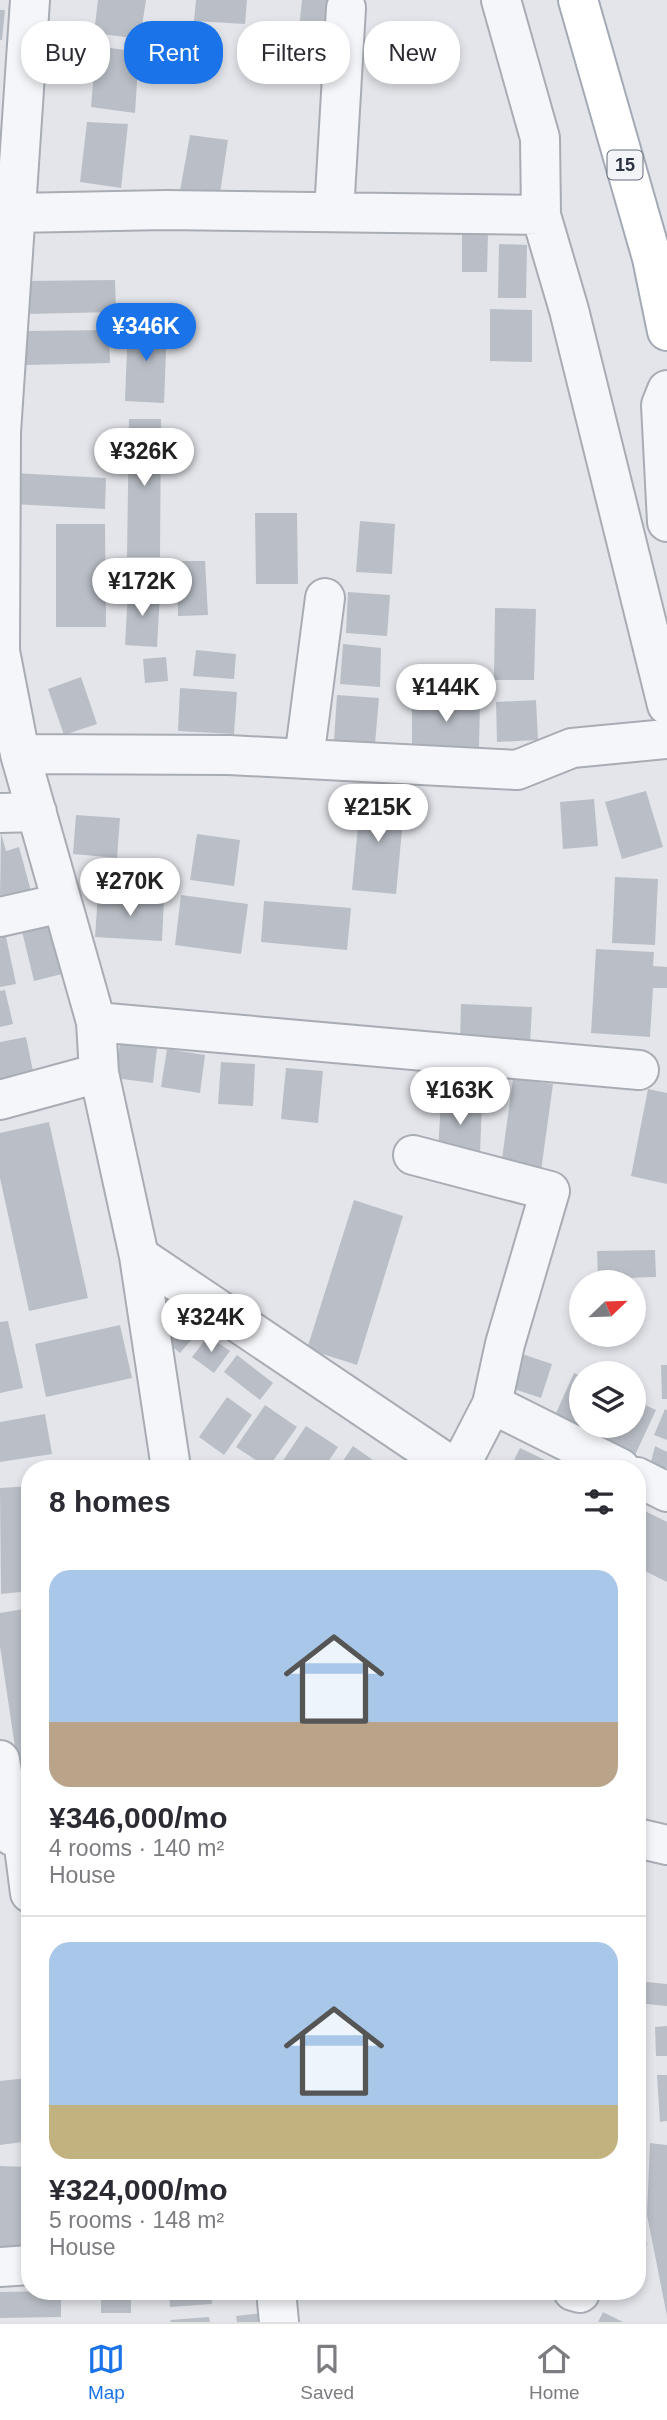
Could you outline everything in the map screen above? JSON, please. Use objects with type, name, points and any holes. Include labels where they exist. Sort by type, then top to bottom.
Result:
[{"type":"main road","name":"15","points":[[578,0],[652,258],[667,331]]},
{"type":"street","points":[[30,0],[10,222],[1,432],[1,650],[20,754],[19,813],[62,902],[96,1022],[99,1073],[139,1256],[170,1460]]},
{"type":"street","points":[[501,0],[540,138],[541,215],[569,310],[665,679]]},
{"type":"street","points":[[334,212],[346,8]]},
{"type":"street","points":[[10,222],[166,210],[541,215]]},
{"type":"street","points":[[667,390],[661,405],[667,522]]},
{"type":"street","points":[[304,759],[324,598]]},
{"type":"street","points":[[20,754],[229,755],[517,770],[572,748],[667,739]]},
{"type":"street","points":[[0,917],[62,902]]},
{"type":"street","points":[[96,1022],[639,1070]]},
{"type":"street","points":[[0,1100],[99,1073]]},
{"type":"street","points":[[413,1156],[550,1191],[505,1345],[492,1404],[461,1460]]},
{"type":"street","points":[[139,1256],[445,1460]]},
{"type":"street","points":[[492,1404],[604,1460]]},
{"type":"street","points":[[646,1482],[667,1492]]},
{"type":"street","points":[[0,1760],[21,1855]]},
{"type":"street","points":[[646,1840],[667,1845]]},
{"type":"street","points":[[0,2267],[21,2266]]},
{"type":"street","points":[[277,2300],[279,2322]]},
{"type":"building","points":[[98,0],[146,0],[143,21],[124,21],[124,37],[110,35],[110,21],[95,21]]},
{"type":"building","points":[[196,0],[247,0],[245,21],[237,21],[237,24],[194,21]]},
{"type":"building","points":[[302,0],[335,0],[333,21],[300,21]]},
{"type":"building","points":[[0,10],[5,10],[2,40],[0,40]]},
{"type":"building","points":[[110,48],[124,50],[124,84],[137,84],[135,113],[91,107],[93,84],[110,84]]},
{"type":"building","points":[[87,122],[128,124],[121,188],[80,182]]},
{"type":"building","points":[[190,135],[228,140],[220,193],[179,196]]},
{"type":"building","points":[[462,233],[488,233],[487,272],[462,272]]},
{"type":"building","points":[[499,244],[527,245],[526,298],[498,298]]},
{"type":"building","points":[[115,280],[116,312],[26,314],[25,281]]},
{"type":"building","points":[[490,309],[532,310],[532,362],[490,361]]},
{"type":"building","points":[[128,324],[167,325],[164,403],[125,401]]},
{"type":"building","points":[[109,330],[110,363],[26,365],[25,331]]},
{"type":"building","points":[[129,419],[161,419],[160,557],[127,557]]},
{"type":"building","points":[[14,473],[106,478],[105,509],[13,504]]},
{"type":"building","points":[[255,513],[297,513],[298,584],[256,584]]},
{"type":"building","points":[[360,521],[395,524],[392,574],[356,572]]},
{"type":"building","points":[[56,524],[105,524],[106,627],[56,627]]},
{"type":"building","points":[[177,561],[205,561],[208,615],[178,616]]},
{"type":"building","points":[[128,590],[160,592],[157,647],[125,645]]},
{"type":"building","points":[[348,592],[390,595],[387,636],[346,633]]},
{"type":"building","points":[[495,608],[536,609],[534,680],[494,680]]},
{"type":"building","points":[[343,644],[381,648],[380,687],[340,684]]},
{"type":"building","points":[[196,650],[236,654],[234,679],[193,676]]},
{"type":"building","points":[[166,657],[168,681],[145,683],[143,659]]},
{"type":"building","points":[[81,677],[97,724],[64,735],[48,689]]},
{"type":"building","points":[[180,688],[237,692],[234,734],[178,731]]},
{"type":"building","points":[[337,695],[379,698],[375,744],[334,740]]},
{"type":"building","points":[[412,700],[480,702],[479,747],[412,746]]},
{"type":"building","points":[[536,700],[538,740],[497,742],[496,702]]},
{"type":"building","points":[[646,791],[663,847],[622,859],[605,802]]},
{"type":"building","points":[[361,794],[405,798],[396,894],[352,890]]},
{"type":"building","points":[[594,799],[598,846],[563,849],[560,802]]},
{"type":"building","points":[[76,815],[120,818],[117,858],[73,854]]},
{"type":"building","points":[[1,833],[6,851],[19,847],[31,891],[0,899]]},
{"type":"building","points":[[197,834],[240,840],[234,886],[190,880]]},
{"type":"building","points":[[615,877],[658,879],[655,945],[612,943]]},
{"type":"building","points":[[98,894],[164,898],[162,941],[95,937]]},
{"type":"building","points":[[181,895],[248,904],[241,954],[175,945]]},
{"type":"building","points":[[264,901],[351,908],[347,950],[261,942]]},
{"type":"building","points":[[49,920],[62,974],[34,981],[21,927]]},
{"type":"building","points":[[5,932],[16,984],[0,987],[0,933]]},
{"type":"building","points":[[596,949],[654,952],[653,966],[667,967],[667,988],[653,988],[650,1037],[591,1033]]},
{"type":"building","points":[[5,990],[13,1024],[0,1027],[0,991]]},
{"type":"building","points":[[461,1004],[532,1007],[530,1045],[460,1041]]},
{"type":"building","points":[[26,1037],[34,1076],[0,1083],[0,1042]]},
{"type":"building","points":[[120,1043],[157,1048],[153,1083],[115,1078]]},
{"type":"building","points":[[167,1049],[205,1055],[200,1093],[161,1087]]},
{"type":"building","points":[[221,1062],[255,1064],[253,1106],[218,1104]]},
{"type":"building","points":[[286,1068],[323,1071],[318,1123],[281,1119]]},
{"type":"building","points":[[513,1079],[553,1084],[541,1171],[501,1166]]},
{"type":"building","points":[[648,1089],[667,1093],[667,1184],[631,1176]]},
{"type":"building","points":[[441,1101],[482,1103],[480,1153],[438,1151]]},
{"type":"building","points":[[49,1122],[88,1298],[29,1311],[0,1178],[0,1133]]},
{"type":"building","points":[[354,1200],[403,1216],[357,1365],[307,1349]]},
{"type":"building","points":[[655,1250],[656,1277],[646,1277],[646,1270],[598,1270],[597,1251]]},
{"type":"building","points":[[170,1295],[204,1325],[180,1353],[160,1336],[170,1325],[155,1312]]},
{"type":"building","points":[[8,1321],[23,1388],[0,1393],[0,1322]]},
{"type":"building","points":[[120,1325],[132,1378],[46,1397],[35,1344]]},
{"type":"building","points":[[208,1336],[230,1351],[214,1373],[192,1357]]},
{"type":"building","points":[[522,1354],[552,1364],[541,1398],[511,1388]]},
{"type":"building","points":[[237,1355],[273,1383],[260,1400],[224,1372]]},
{"type":"building","points":[[661,1365],[667,1365],[667,1399],[662,1399]]},
{"type":"building","points":[[569,1384],[569,1429],[552,1422]]},
{"type":"building","points":[[227,1397],[252,1415],[224,1455],[199,1437]]},
{"type":"building","points":[[265,1405],[297,1427],[274,1460],[256,1460],[236,1447]]},
{"type":"building","points":[[646,1405],[656,1410],[646,1431]]},
{"type":"building","points":[[665,1409],[667,1410],[667,1440],[654,1435]]},
{"type":"building","points":[[45,1414],[52,1454],[0,1462],[0,1422]]},
{"type":"building","points":[[306,1426],[338,1447],[329,1460],[283,1460]]},
{"type":"building","points":[[606,1438],[643,1438],[635,1455],[605,1441]]},
{"type":"building","points":[[353,1446],[373,1460],[343,1460]]},
{"type":"building","points":[[655,1446],[667,1452],[664,1476],[650,1466]]},
{"type":"building","points":[[520,1448],[545,1460],[514,1460]]},
{"type":"building","points":[[21,1487],[21,1592],[1,1594],[0,1488]]},
{"type":"building","points":[[646,1512],[667,1522],[667,1582],[646,1572]]},
{"type":"building","points":[[21,1610],[21,1760],[17,1761],[0,1646],[0,1613]]},
{"type":"building","points":[[646,1982],[667,1984],[667,2006],[646,2004]]},
{"type":"building","points":[[667,2026],[667,2056],[656,2056],[655,2027]]},
{"type":"building","points":[[657,2075],[667,2075],[667,2121],[660,2122]]},
{"type":"building","points":[[21,2079],[21,2142],[0,2145],[0,2081]]},
{"type":"building","points":[[650,2143],[667,2145],[667,2316],[647,2215]]},
{"type":"building","points":[[0,2166],[21,2167],[21,2249],[0,2249]]},
{"type":"building","points":[[0,2292],[21,2292],[21,2300],[61,2300],[61,2317],[0,2318]]},
{"type":"building","points":[[101,2300],[131,2300],[131,2313],[101,2313]]},
{"type":"building","points":[[170,2300],[212,2300],[212,2304],[170,2307]]},
{"type":"building","points":[[603,2312],[623,2322],[598,2322]]},
{"type":"building","points":[[262,2313],[263,2322],[237,2322],[236,2316]]},
{"type":"building","points":[[209,2317],[210,2322],[170,2320]]}]
